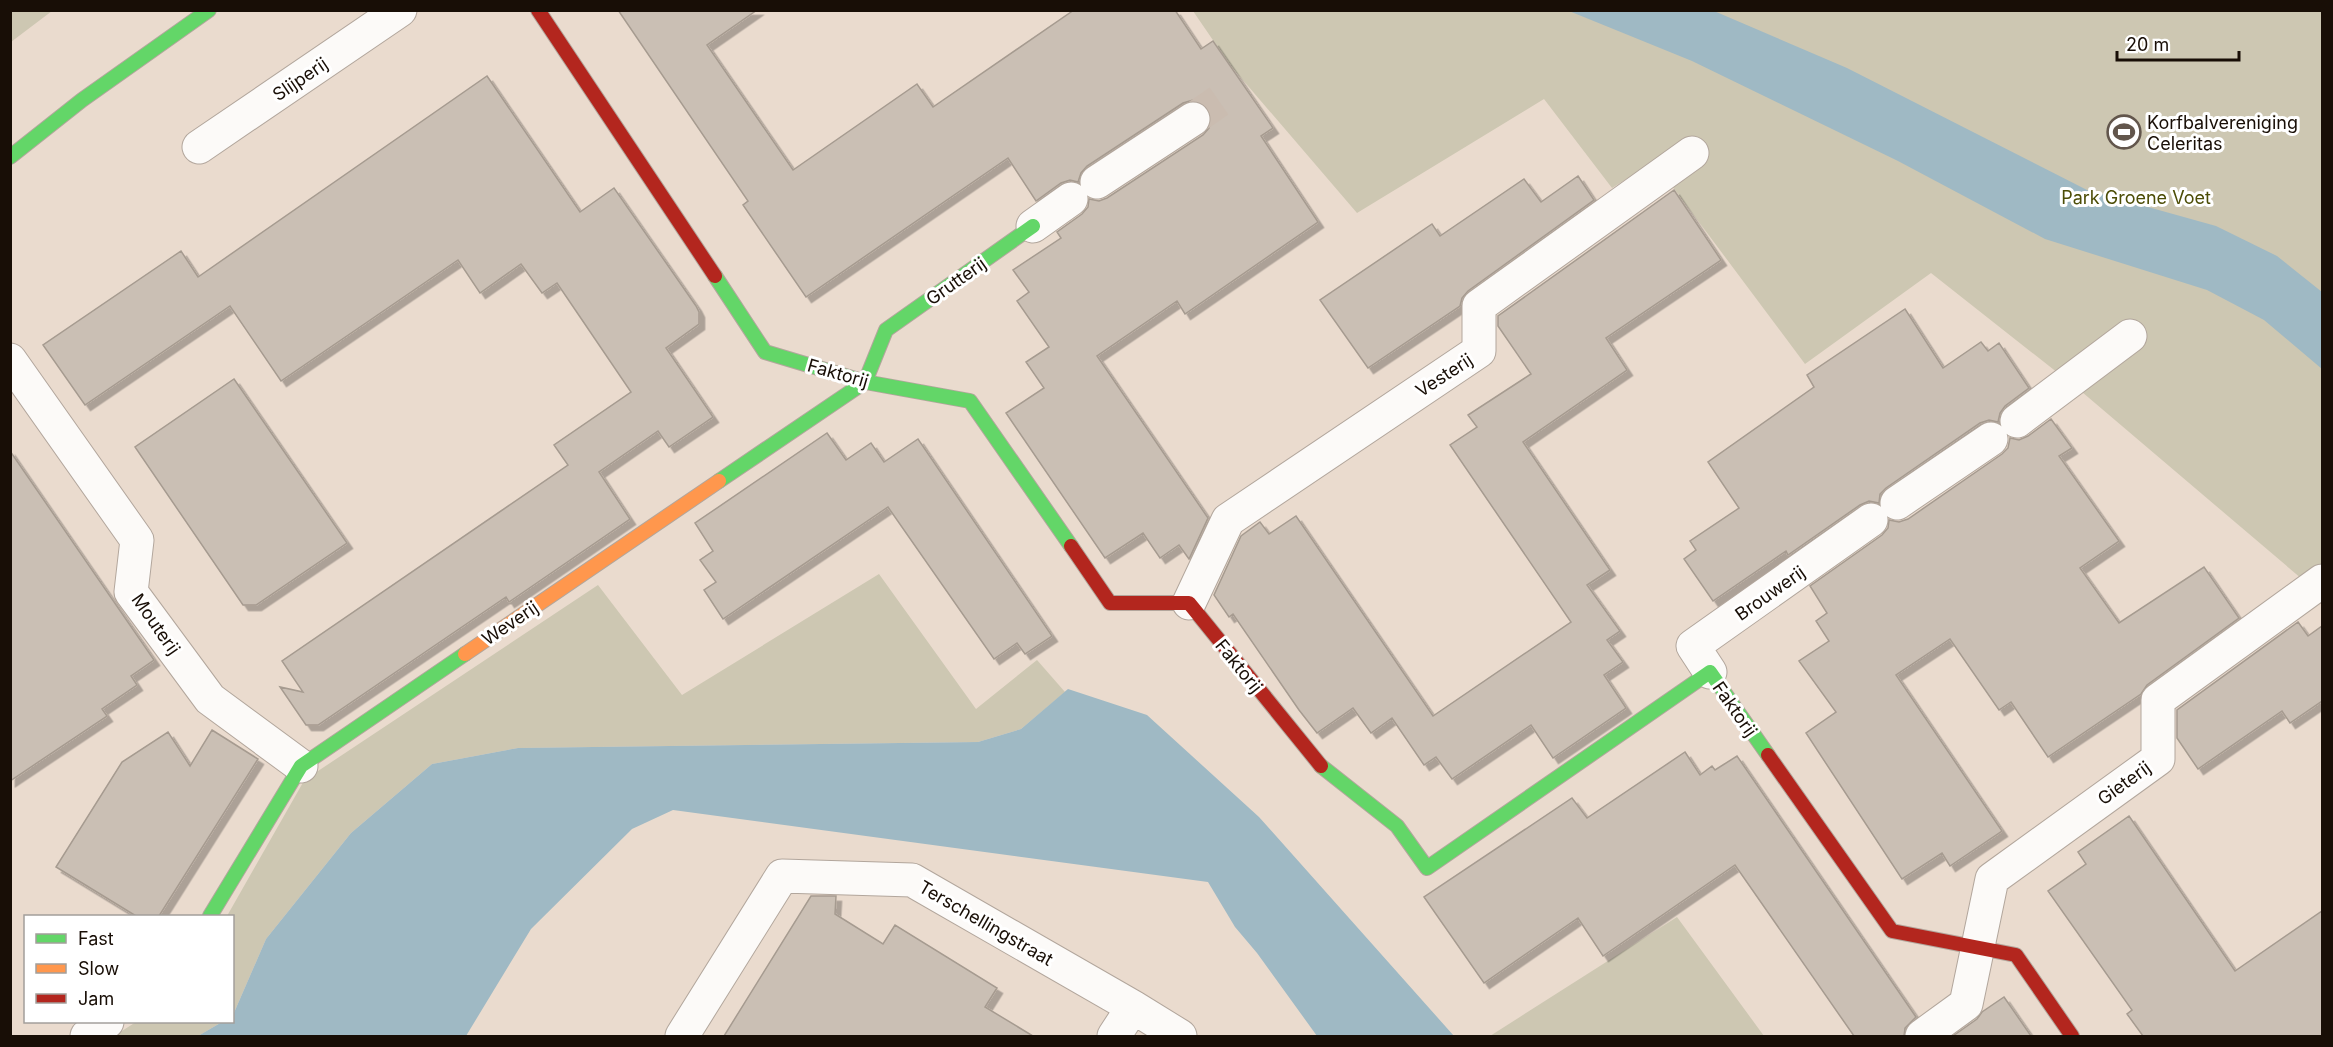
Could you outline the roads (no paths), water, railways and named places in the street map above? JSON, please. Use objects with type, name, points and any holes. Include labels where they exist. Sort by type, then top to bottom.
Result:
[{"type":"street","points":[[10,157],[82,100],[209,10]]},
{"type":"street","name":"Slijperij","points":[[199,147],[400,10]]},
{"type":"street","name":"Faktorij","points":[[538,10],[765,352],[865,382],[970,401],[1110,603],[1190,603],[1316,762],[1397,826],[1427,868],[1710,672],[1892,931],[1979,946],[2016,955],[2072,1036]]},
{"type":"street","name":"Grutterij","points":[[865,382],[886,330],[1033,225],[1193,119]]},
{"type":"street","name":"Vesterij","points":[[1190,603],[1228,520],[1479,351],[1479,306],[1692,153]]},
{"type":"street","name":"Brouwerij","points":[[1710,672],[1693,646],[2004,430],[2130,336]]},
{"type":"street","name":"Mouterij","points":[[10,360],[137,540],[131,592],[210,699],[301,766]]},
{"type":"street","name":"Weverij","points":[[211,915],[301,766],[865,382]]},
{"type":"street","name":"Gieterij","points":[[1979,946],[1992,879],[2158,759],[2158,700],[2322,581]]},
{"type":"street","name":"Terschellingstraat","points":[[682,1036],[782,876],[912,880],[1180,1036]]},
{"type":"street","points":[[1922,1036],[1966,1004],[1979,946]]},
{"type":"street","points":[[1114,1036],[1132,1007]]},
{"type":"street","points":[[87,1036],[106,1023]]},
{"type":"water","points":[[1569,11],[1714,11],[1847,68],[2087,190],[2216,226],[2277,256],[2322,292],[2322,369],[2264,320],[2207,290],[2045,239],[1898,161],[1692,61]]},
{"type":"water","points":[[1068,689],[1147,715],[1259,817],[1454,1036],[1317,1036],[1257,953],[1235,927],[1208,882],[673,810],[632,829],[531,929],[466,1036],[198,1036],[220,1023],[234,1023],[234,1013],[266,939],[351,833],[432,764],[518,748],[978,742],[1021,729]]},
{"type":"tunnel","points":[[1193,119],[1219,101]]},
{"type":"place","name":"Korfbalvereniging Celeritas","points":[[2124,132]]},
{"type":"park label","name":"Park Groene Voet","points":[[2136,197]]}]
